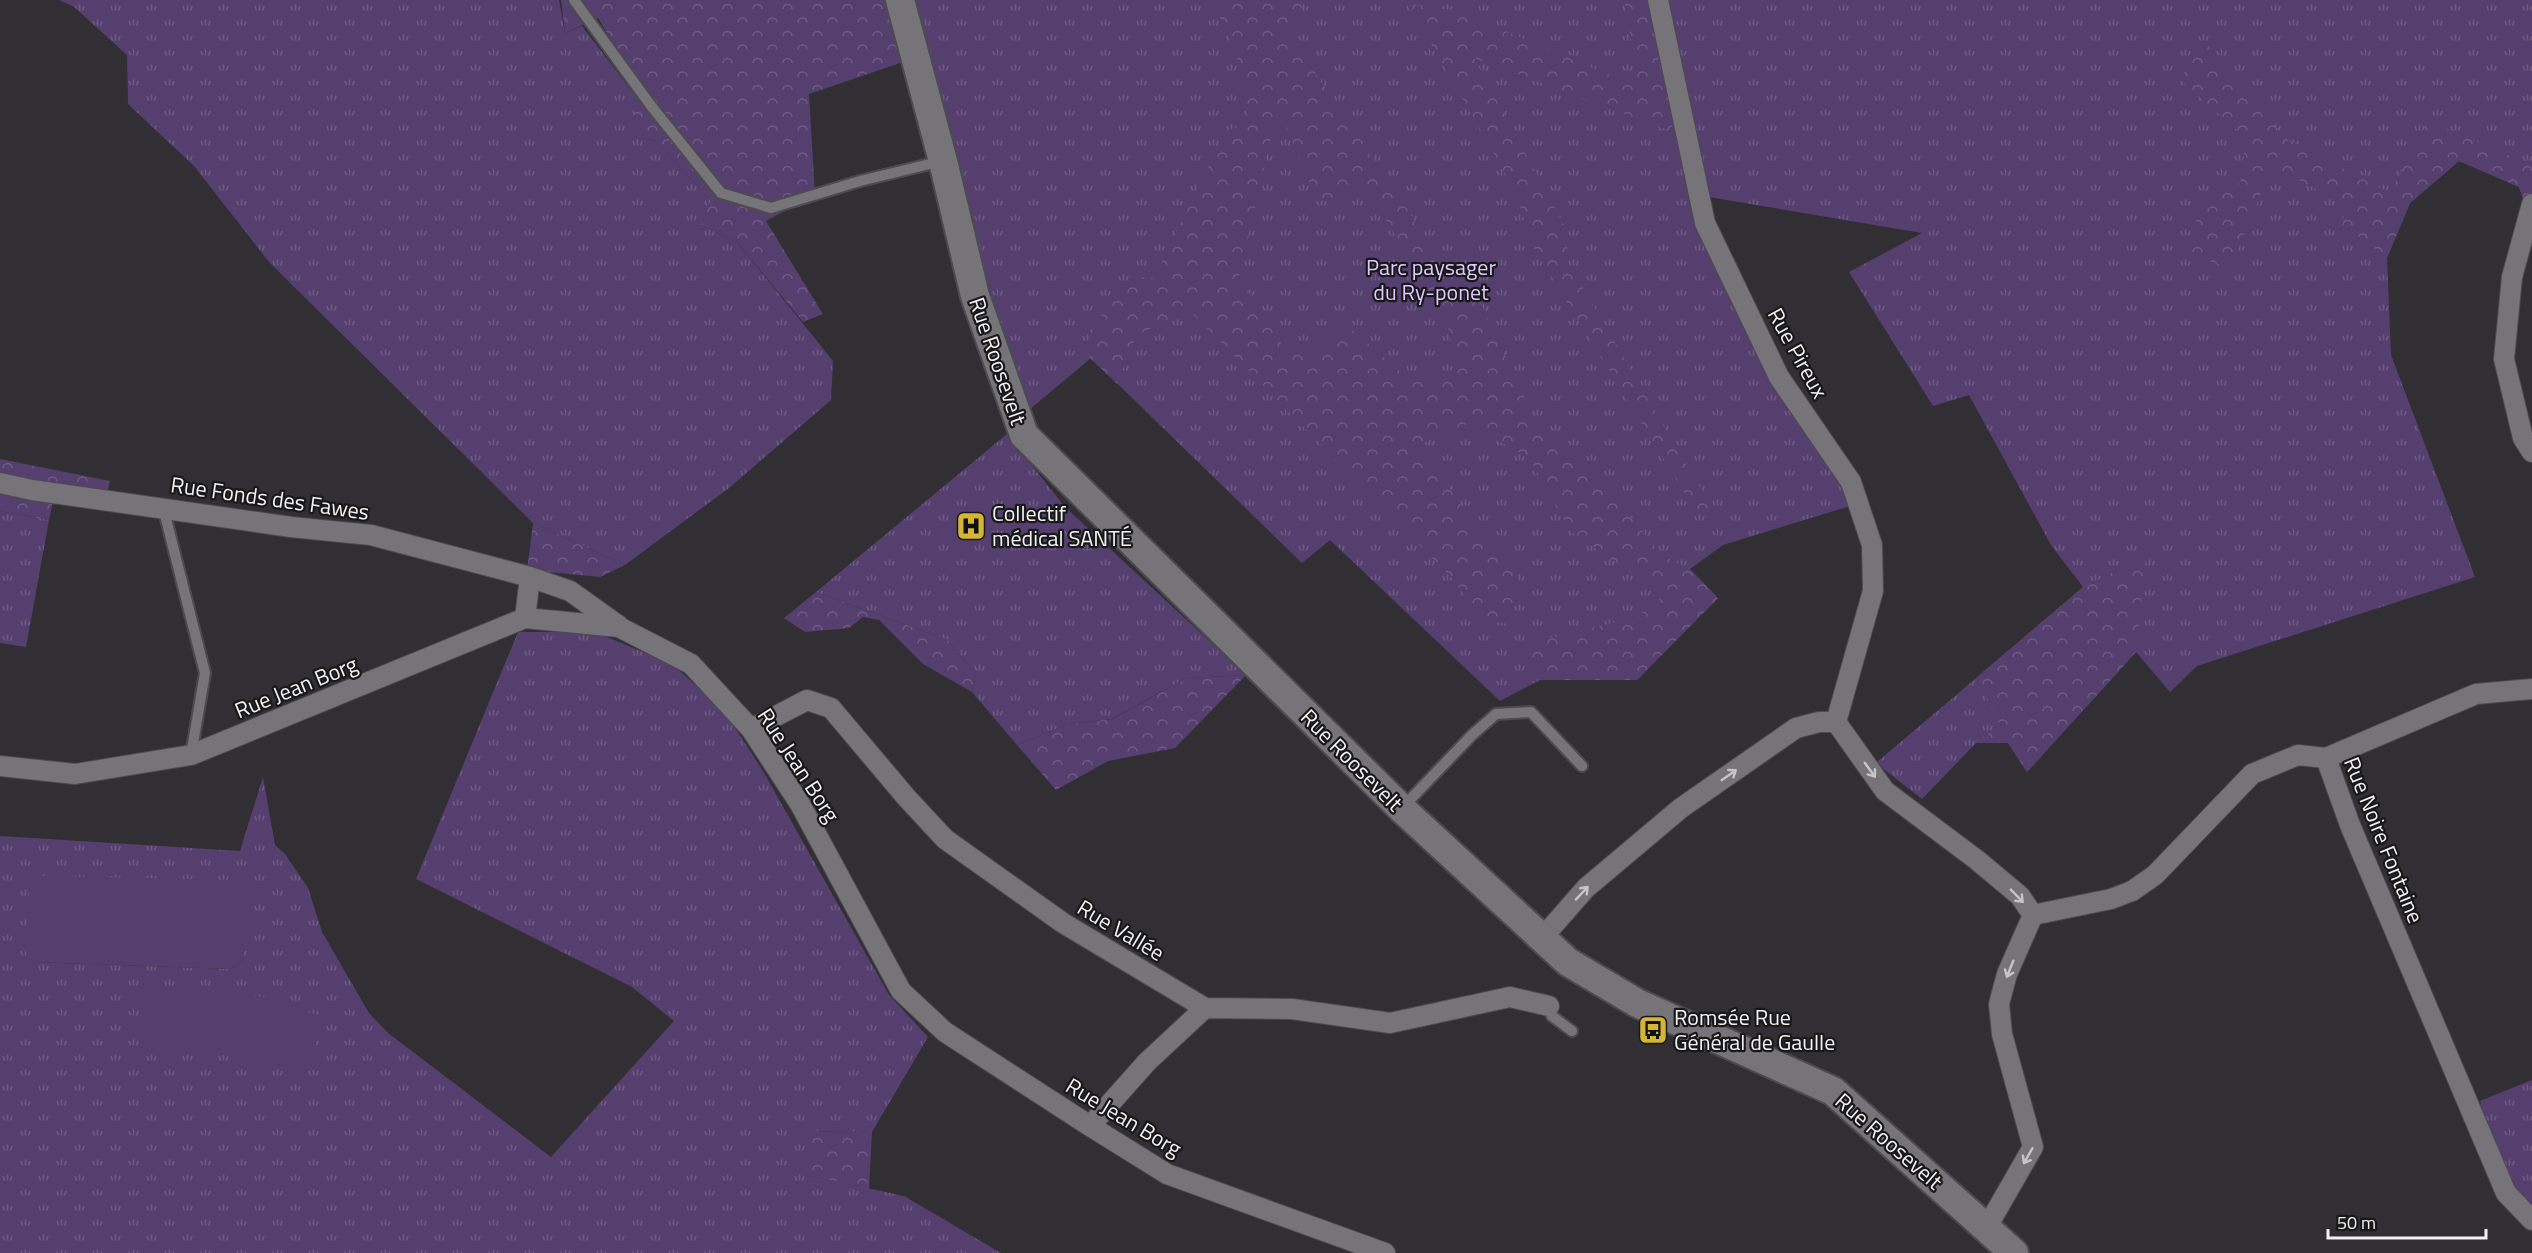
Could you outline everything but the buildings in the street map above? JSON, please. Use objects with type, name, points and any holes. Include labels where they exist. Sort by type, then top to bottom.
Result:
[{"type":"main road","name":"Rue Roosevelt","points":[[900,0],[943,161],[975,296],[1024,435],[1402,809],[1568,962],[1637,1004],[1833,1091],[2014,1253]]},
{"type":"street","name":"Rue Pireux","points":[[1658,0],[1706,223],[1779,377],[1851,482],[1872,545],[1873,591],[1836,722]]},
{"type":"street","points":[[2532,204],[2512,277],[2504,359],[2523,438],[2532,452]]},
{"type":"street","name":"Rue Fonds des Fawes","points":[[0,483],[32,490],[291,527],[371,535],[530,577],[570,591],[619,627]]},
{"type":"street","points":[[525,618],[530,577]]},
{"type":"street","name":"Rue Jean Borg","points":[[0,766],[75,774],[191,755],[525,618],[619,627],[691,664],[751,729],[800,804],[901,991],[945,1032],[1167,1174],[1385,1253]]},
{"type":"street","points":[[2326,758],[2476,694],[2532,689]]},
{"type":"street","name":"Rue Vallée","points":[[751,729],[807,700],[831,708],[906,797],[945,839],[1063,923],[1205,1008]]},
{"type":"street","points":[[1543,937],[1586,888],[1681,808],[1796,728],[1819,722],[1836,722],[1885,791],[1977,860],[2020,896],[2033,915],[2007,974],[1999,1004],[2002,1034],[2033,1147],[1987,1227]]},
{"type":"street","name":"Rue Noire Fontaine","points":[[2033,915],[2111,899],[2132,891],[2155,875],[2252,774],[2298,755],[2326,758],[2350,825],[2506,1193],[2532,1220]]},
{"type":"street","points":[[1090,1126],[1147,1062],[1205,1008],[1292,1009],[1390,1023],[1510,998],[1549,1006]]},
{"type":"lane","points":[[574,0],[652,107],[721,192],[771,208],[860,181],[943,161]]},
{"type":"lane","points":[[163,507],[205,673],[191,755]]},
{"type":"lane","points":[[1402,809],[1472,735],[1496,714],[1531,712],[1582,765]]},
{"type":"lane","points":[[1549,1006],[1552,1016],[1572,1031]]},
{"type":"green space","points":[[59,0],[559,0],[565,33],[582,26],[634,94],[634,136],[655,141],[711,200],[701,225],[737,242],[833,361],[831,400],[729,488],[625,565],[533,523],[269,262],[194,166],[128,104],[127,55],[73,6]]},
{"type":"green space","points":[[561,0],[887,0],[903,62],[809,94],[815,195],[766,221],[823,314],[803,322],[737,242],[701,225],[711,200],[655,141],[634,136],[634,76],[598,18],[565,33]]},
{"type":"green space","name":"Parc paysager du Ry-ponet","points":[[902,0],[2532,0],[2532,224],[2519,187],[2459,161],[2410,203],[2387,258],[2391,355],[2475,577],[2197,666],[2170,692],[2136,652],[2027,772],[2008,743],[1976,743],[1922,799],[1876,763],[2083,587],[2051,545],[1969,395],[1933,406],[1849,272],[1922,233],[1709,197],[1706,223],[1779,377],[1851,482],[1850,506],[1723,545],[1690,569],[1718,598],[1637,680],[1540,680],[1500,701],[1330,540],[1302,563],[1091,358],[1029,410],[1024,435]]},
{"type":"green space","points":[[1217,0],[1286,0],[1303,4],[1291,37],[1447,269],[1477,295],[1534,419],[1557,452],[1588,462],[1661,555],[1690,569],[1718,598],[1637,680],[1540,680],[1528,643],[1637,617],[1664,595],[1570,531],[1529,458],[1468,424],[1421,444],[1477,530],[1518,574],[1510,624],[1482,621],[1452,578],[1192,313],[1137,334],[1117,384],[1090,358],[1090,330],[1132,276],[1154,278],[1226,130],[1249,124],[1239,63],[1217,10]],"holes":[[[1278,107],[1317,202],[1366,188],[1446,317],[1458,377],[1407,377],[1345,324],[1316,350],[1285,349],[1239,277]]]},
{"type":"green space","points":[[1624,0],[1647,0],[1673,132],[1474,58],[1571,238],[1564,256],[1712,508],[1703,516],[1691,503],[1531,244],[1516,192],[1408,4],[1455,10],[1639,87]]},
{"type":"green space","points":[[2205,43],[2285,138],[2390,193],[2428,121],[2532,165],[2532,224],[2519,187],[2459,161],[2410,203],[2387,258],[2343,225],[2344,203],[2272,167],[2230,269],[2184,251],[2208,192],[2240,183],[2246,138],[2179,79]]},
{"type":"green space","points":[[1007,434],[1065,507],[1246,675],[1186,678],[1112,719],[1068,724],[1017,745],[972,692],[976,675],[948,640],[816,592]]},
{"type":"green space","points":[[0,459],[110,481],[106,499],[55,492],[49,520],[0,511]]},
{"type":"green space","points":[[0,511],[49,520],[26,647],[0,643]]},
{"type":"green space","points":[[533,523],[625,565],[600,577],[527,570]]},
{"type":"green space","points":[[2146,555],[2136,652],[2027,772],[2008,743],[1976,742],[2000,726],[1977,677],[2084,587]]},
{"type":"green space","points":[[816,592],[948,640],[976,675],[972,692],[923,664],[879,620],[863,617],[849,628],[805,632],[784,618]]},
{"type":"green space","points":[[518,632],[595,632],[672,664],[725,712],[763,771],[889,995],[928,1037],[872,1132],[811,1131],[811,1176],[904,1196],[1001,1253],[0,1253],[0,836],[240,851],[263,777],[275,845],[285,854],[308,888],[322,932],[369,1013],[388,1033],[551,1157],[674,1021],[632,987],[416,879]],"holes":[[[243,960],[231,969],[34,962]]]},
{"type":"green space","points":[[1246,675],[1175,748],[1108,761],[1056,790],[1017,745],[1068,724],[1113,719],[1186,678]]},
{"type":"green space","points":[[39,876],[240,880],[249,893],[243,960],[231,969],[34,962],[24,950],[30,882]]},
{"type":"green space","points":[[142,987],[264,997],[318,1015],[314,1070],[136,1041]]},
{"type":"green space","points":[[2532,1080],[2532,1214],[2506,1193],[2480,1101]]},
{"type":"green space","points":[[810,1131],[872,1132],[869,1189],[811,1176]]},
{"type":"place","name":"Collectif médical SANTÉ","points":[[971,526]]},
{"type":"place","name":"Romsée Rue Général de Gaulle","points":[[1653,1030]]}]
